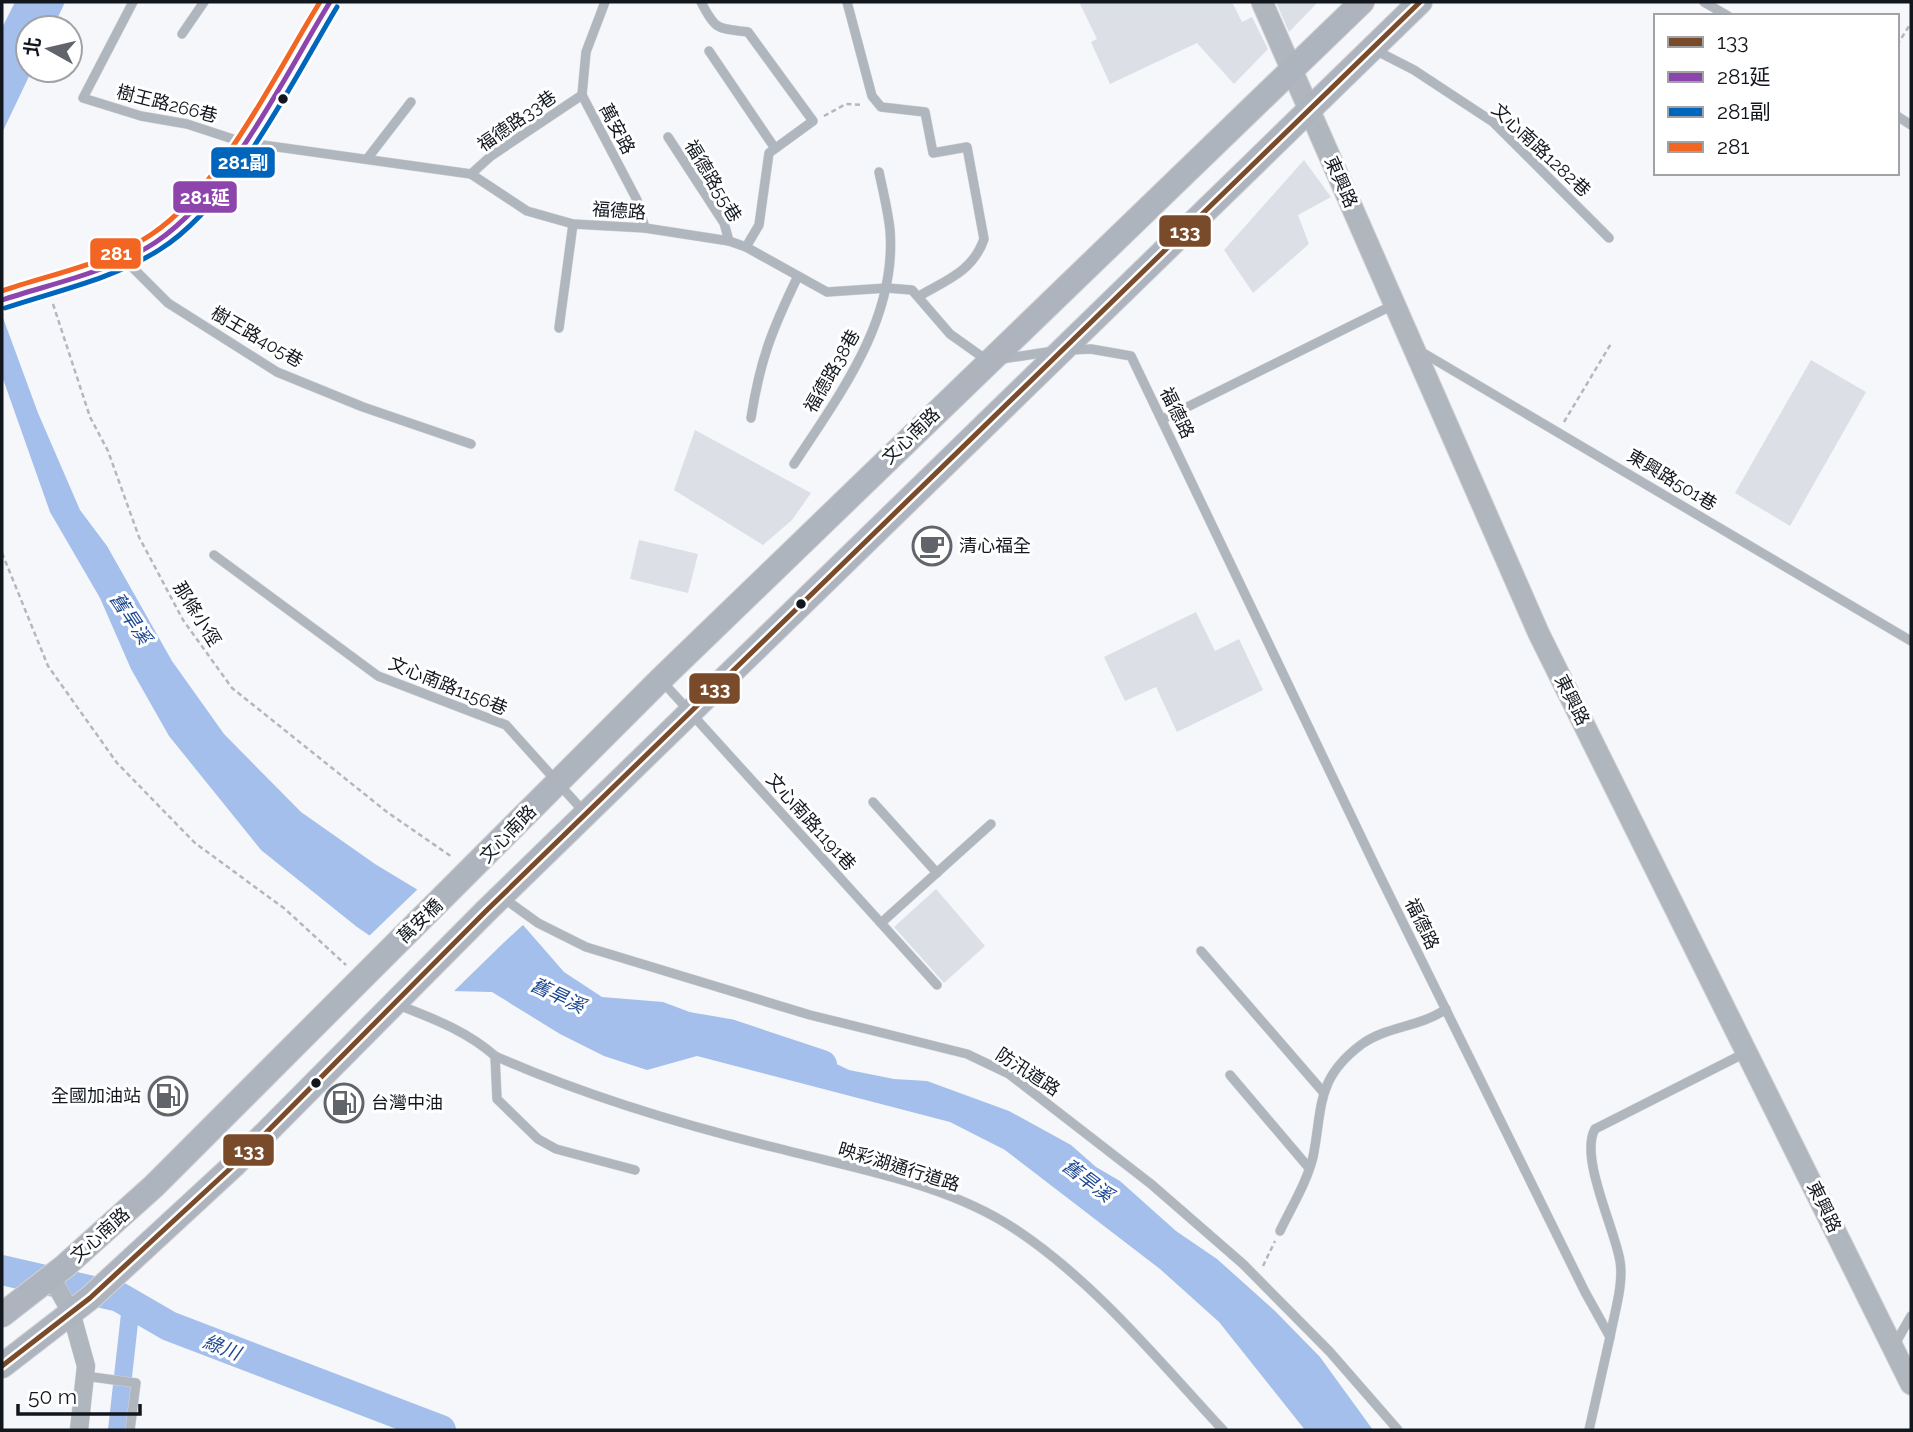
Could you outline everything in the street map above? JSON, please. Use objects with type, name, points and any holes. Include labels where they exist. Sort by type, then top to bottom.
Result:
[{"type":"main road","name":"文心南路","points":[[462,868],[557,783],[987,362],[1362,2]]},
{"type":"main road","points":[[2,1366],[81,1305],[233,1166],[494,904],[1420,2]]},
{"type":"main road","name":"萬安橋","points":[[361,967],[462,868]]},
{"type":"main road","name":"文心南路","points":[[2,1315],[58,1272],[153,1186],[361,967]]},
{"type":"street","points":[[2,300],[123,258],[176,228],[191,212],[242,142],[330,2]]},
{"type":"street","name":"東興路","points":[[1262,2],[1416,348],[1539,634],[1911,1384]]},
{"type":"street","points":[[58,1272],[81,1305],[86,1366],[79,1430]]},
{"type":"lane","name":"樹王路266巷","points":[[133,2],[83,98],[141,116],[187,124],[242,142]]},
{"type":"lane","points":[[182,34],[204,2]]},
{"type":"lane","name":"萬安路","points":[[605,2],[586,52],[582,95],[637,200],[645,228]]},
{"type":"lane","points":[[701,2],[712,24],[723,31],[748,32],[813,121],[769,153],[759,225],[746,247]]},
{"type":"lane","points":[[847,2],[872,96],[881,107],[925,112],[933,153],[967,147],[984,239],[968,268],[919,296],[950,334],[987,362]]},
{"type":"lane","points":[[1704,2],[1725,14]]},
{"type":"lane","name":"文心南路1282巷","points":[[1373,49],[1414,70],[1493,122],[1609,238]]},
{"type":"lane","points":[[709,51],[774,147]]},
{"type":"lane","name":"福德路33巷","points":[[471,174],[491,156],[582,95]]},
{"type":"lane","points":[[367,159],[411,102]]},
{"type":"lane","name":"福德路55巷","points":[[668,137],[724,223],[729,241]]},
{"type":"lane","name":"福德路","points":[[242,142],[471,174],[527,211],[573,224],[645,228],[729,241],[746,247],[797,278],[827,292],[887,288],[912,290],[919,296]]},
{"type":"lane","name":"福德路38巷","points":[[794,464],[868,345],[887,288],[890,231],[879,172]]},
{"type":"lane","points":[[559,328],[573,224]]},
{"type":"lane","name":"樹王路405巷","points":[[123,258],[168,303],[277,372],[363,407],[471,444]]},
{"type":"lane","points":[[751,418],[760,366],[772,329],[797,278]]},
{"type":"lane","points":[[1163,419],[1395,304]]},
{"type":"lane","name":"東興路501巷","points":[[1416,348],[1911,641]]},
{"type":"lane","name":"福德路","points":[[987,362],[1060,350],[1091,349],[1131,356],[1446,1009],[1585,1292],[1611,1337]]},
{"type":"lane","name":"文心南路1156巷","points":[[214,555],[378,676],[506,725],[586,814]]},
{"type":"lane","name":"文心南路1191巷","points":[[661,680],[937,985]]},
{"type":"lane","points":[[873,802],[937,873]]},
{"type":"lane","points":[[881,923],[991,824]]},
{"type":"lane","name":"防汛道路","points":[[494,904],[586,947],[810,1015],[967,1054],[1009,1074],[1151,1184],[1257,1279],[1330,1352],[1398,1430]]},
{"type":"lane","points":[[1201,951],[1324,1093]]},
{"type":"lane","name":"映彩湖通行道路","points":[[397,1001],[451,1026],[479,1042],[495,1056],[589,1096],[681,1124],[880,1173],[933,1191],[1013,1227],[1072,1272],[1223,1430]]},
{"type":"lane","points":[[1280,1231],[1309,1168],[1328,1077],[1363,1044],[1431,1020],[1446,1009]]},
{"type":"lane","points":[[1589,1430],[1611,1337],[1620,1263],[1597,1179],[1590,1138],[1595,1129],[1748,1052]]},
{"type":"lane","points":[[495,1056],[498,1100],[538,1139],[556,1149],[635,1170]]},
{"type":"lane","points":[[1230,1075],[1309,1168]]},
{"type":"lane","points":[[1893,1347],[1911,1316]]},
{"type":"lane","points":[[85,1376],[136,1382],[130,1430]]},
{"type":"path","points":[[1899,42],[1911,23]]},
{"type":"path","points":[[813,121],[846,104],[881,107]]},
{"type":"path","name":"那條小徑","points":[[46,285],[90,417],[108,452],[139,537],[183,620],[232,688],[387,812],[462,868]]},
{"type":"path","points":[[1559,431],[1612,342]]},
{"type":"path","points":[[2,552],[48,666],[117,763],[195,843],[361,967]]},
{"type":"path","points":[[1257,1279],[1280,1231]]},
{"type":"water","points":[[15,2],[65,2],[59,14],[14,14],[14,84],[25,84],[2,133],[2,28]]},
{"type":"water","name":"舊旱溪","points":[[2,315],[38,413],[80,510],[107,546],[172,661],[224,734],[301,812],[375,864],[504,942],[523,925],[564,972],[602,997],[663,1002],[695,1014],[758,1049],[822,1057],[849,1070],[894,1079],[927,1081],[1009,1111],[1071,1145],[1096,1167],[1120,1181],[1176,1231],[1217,1259],[1275,1311],[1320,1357],[1373,1430],[1305,1430],[1219,1322],[1160,1269],[1005,1150],[950,1122],[697,1056],[647,1070],[604,1056],[560,1034],[492,992],[451,991],[357,927],[261,850],[169,736],[131,669],[100,598],[50,512],[2,376]]},
{"type":"pier","points":[[420,887],[504,937],[520,922],[524,923],[450,995],[367,938]]},
{"type":"building","points":[[1079,2],[1232,2],[1242,22],[1252,17],[1268,49],[1234,84],[1197,43],[1110,84],[1091,42],[1097,39]]},
{"type":"building","points":[[1276,2],[1318,2],[1289,32]]},
{"type":"building","points":[[1304,160],[1331,197],[1298,215],[1309,244],[1253,293],[1224,250]]},
{"type":"building","points":[[1811,360],[1866,392],[1790,526],[1735,493]]},
{"type":"building","points":[[695,430],[811,493],[792,520],[763,545],[674,490]]},
{"type":"building","points":[[639,540],[698,554],[688,593],[630,579]]},
{"type":"building","points":[[1196,612],[1215,651],[1239,639],[1263,690],[1177,732],[1156,687],[1125,701],[1104,657]]},
{"type":"building","points":[[936,889],[985,946],[944,983],[894,927]]},
{"type":"waterway","name":"舊旱溪","points":[[688,1027],[729,1034],[822,1065]]},
{"type":"waterway","name":"綠川","points":[[2,1270],[119,1297],[169,1326],[441,1430]]},
{"type":"waterway","points":[[117,1430],[131,1305]]},
{"type":"transit line","name":"281","points":[[2,291],[117,253],[152,234],[177,214],[224,159],[320,2]]},
{"type":"transit line","name":"281延","points":[[2,300],[120,261],[156,242],[182,221],[231,164],[330,2]]},
{"type":"transit line","name":"133","points":[[2,1366],[90,1298],[233,1166],[486,911],[1420,2]]},
{"type":"transit line","name":"281副","points":[[5,308],[123,269],[159,250],[186,230],[236,173],[281,104],[337,7]]},
{"type":"place","name":"清心福全","points":[[932,546]]},
{"type":"place","name":"全國加油站","points":[[168,1096]]},
{"type":"place","name":"台灣中油","points":[[344,1103]]}]
